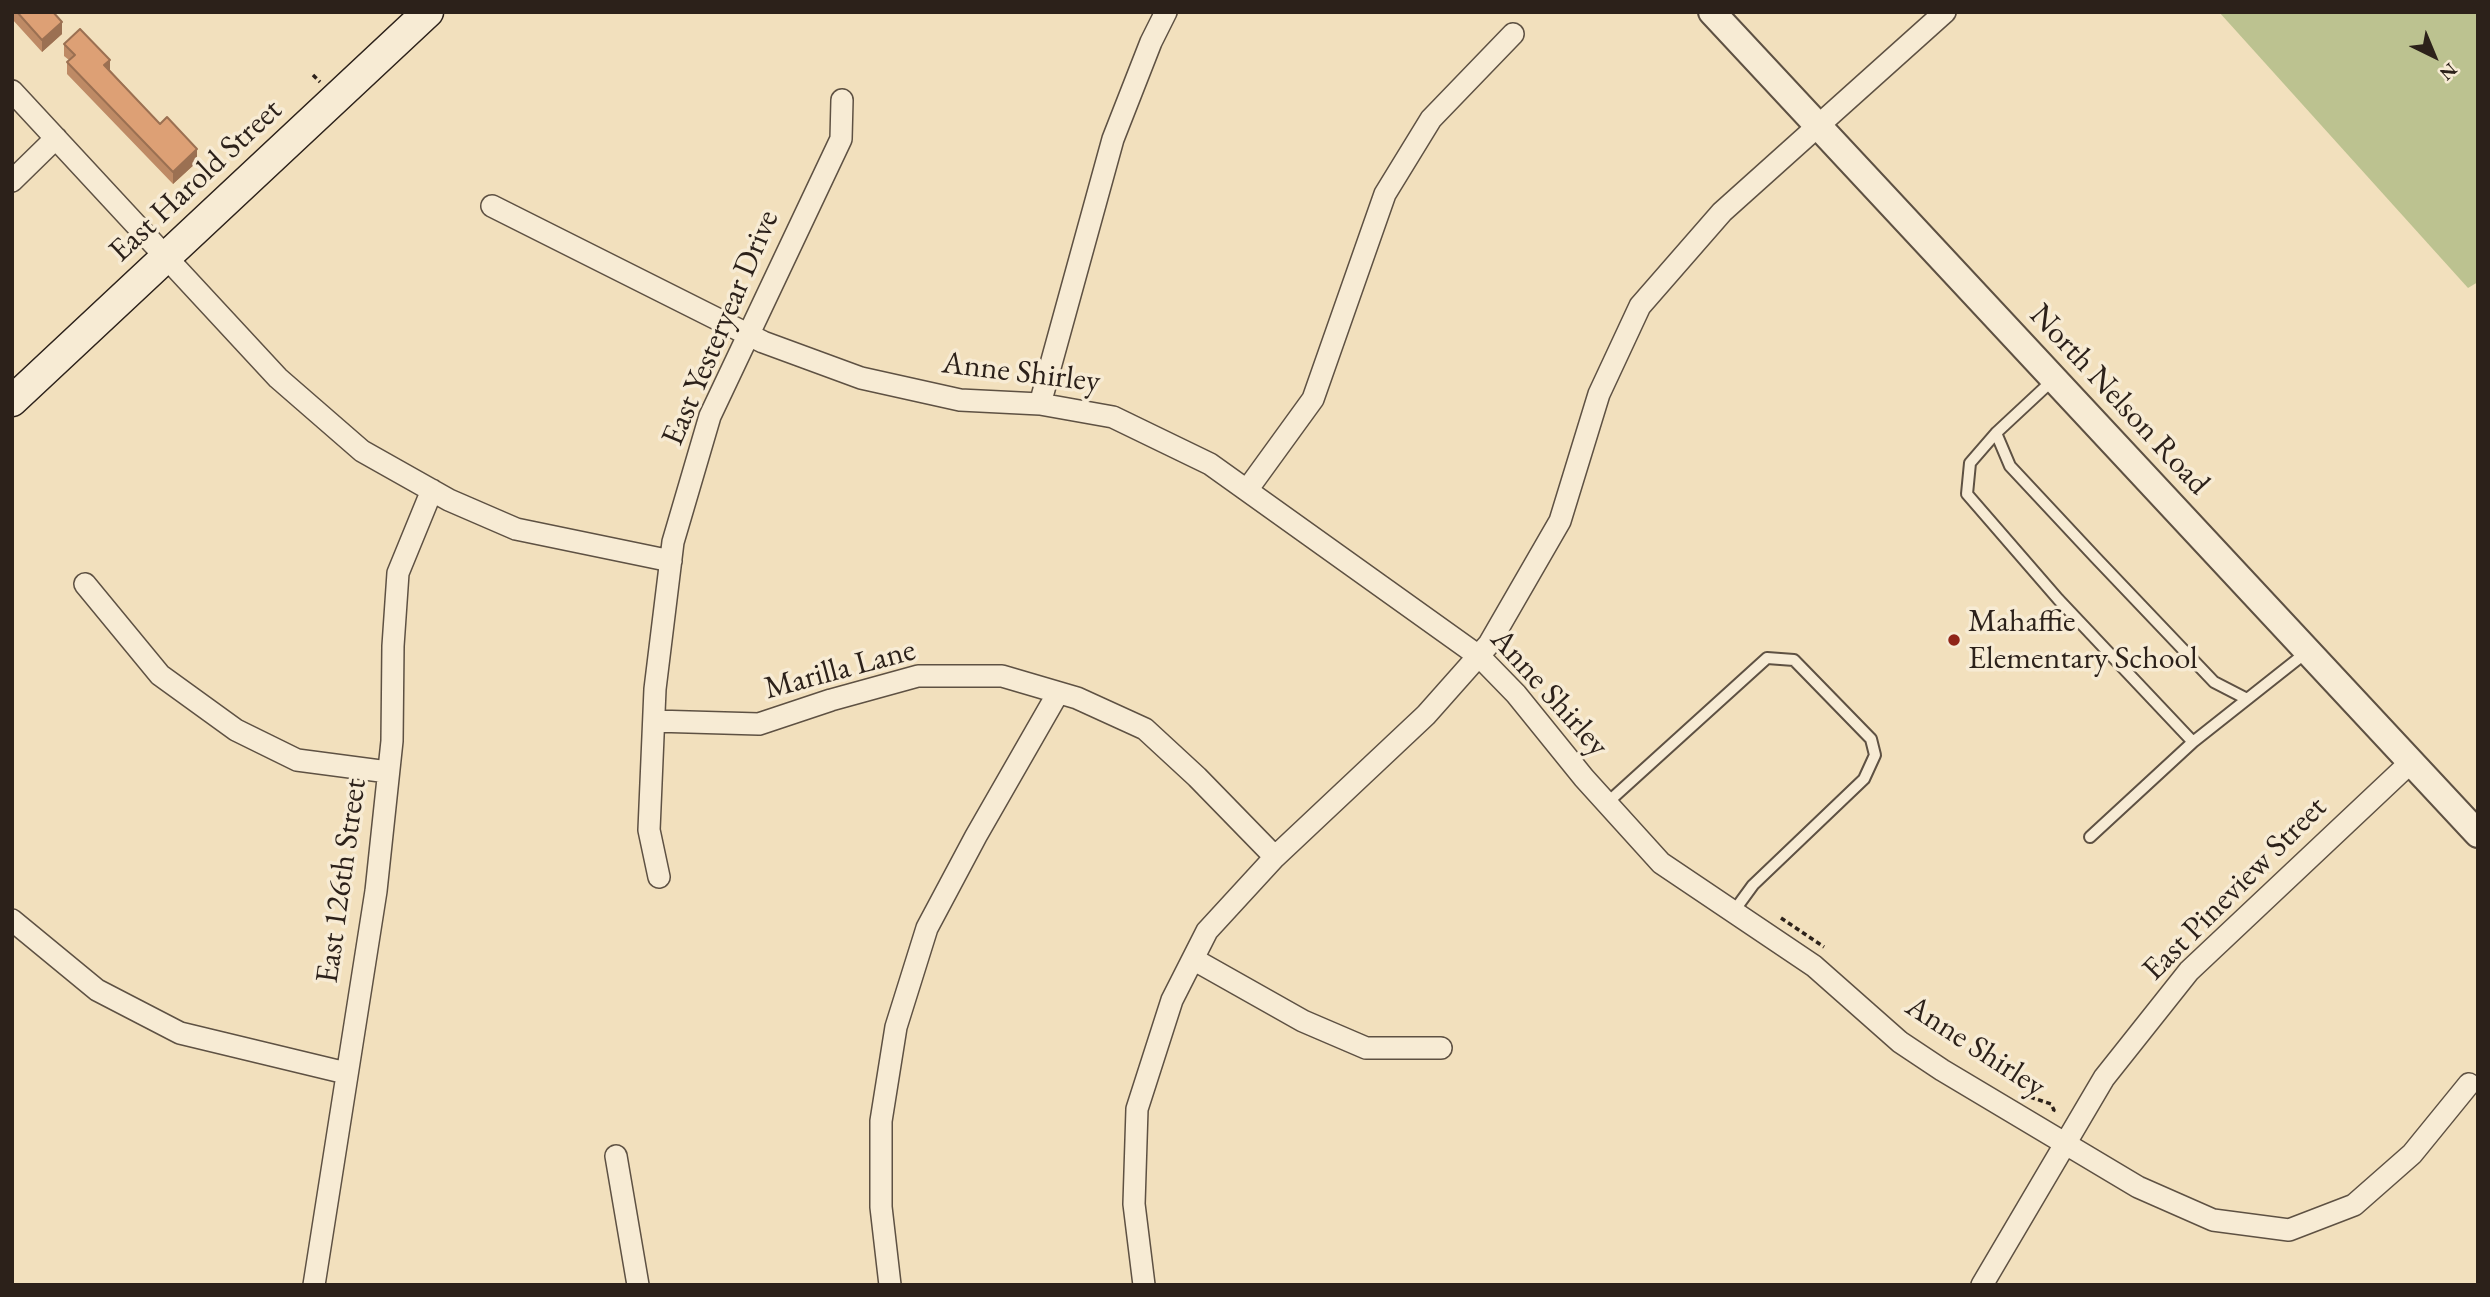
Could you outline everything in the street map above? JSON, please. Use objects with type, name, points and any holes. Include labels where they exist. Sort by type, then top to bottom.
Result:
[{"type":"main road","name":"East Harold Street","points":[[12,401],[428,12]]},
{"type":"street","points":[[1040,404],[1113,139],[1151,42],[1166,12]]},
{"type":"street","name":"North Nelson Road","points":[[1712,12],[2478,834]]},
{"type":"street","points":[[1144,1285],[1135,1204],[1137,1108],[1171,1000],[1207,931],[1275,857],[1426,715],[1480,657],[1560,521],[1599,394],[1640,306],[1722,212],[1820,128],[1945,12]]},
{"type":"street","points":[[1247,490],[1313,399],[1385,194],[1431,119],[1513,34]]},
{"type":"street","points":[[12,91],[278,378],[362,451],[432,490],[516,529],[671,561]]},
{"type":"street","name":"East Yesteryear Drive","points":[[659,877],[649,830],[654,721],[673,542],[710,416],[841,139],[842,100]]},
{"type":"street","points":[[12,181],[56,138]]},
{"type":"street","name":"Anne Shirley","points":[[492,206],[748,334],[861,378],[960,400],[1040,404],[1113,416],[1210,464],[1480,657],[1516,694],[1661,863],[1814,966],[1900,1042],[2065,1140],[2138,1187],[2213,1220],[2289,1230],[2354,1205],[2412,1154],[2469,1084]]},
{"type":"street","name":"East 126th Street","points":[[314,1285],[376,891],[388,772],[398,573],[432,490]]},
{"type":"street","points":[[85,584],[160,675],[236,730],[298,761],[388,772]]},
{"type":"street","name":"Marilla Lane","points":[[654,721],[759,724],[831,700],[918,676],[1002,676],[1058,693],[1145,729],[1275,857]]},
{"type":"street","points":[[890,1285],[881,1206],[881,1121],[895,1027],[927,928],[1058,693]]},
{"type":"street","name":"East Pineview Street","points":[[1982,1285],[2104,1077],[2189,971],[2411,762]]},
{"type":"street","points":[[12,920],[97,990],[180,1033],[346,1073]]},
{"type":"street","points":[[1193,959],[1303,1021],[1366,1048],[1441,1048]]},
{"type":"street","points":[[616,1156],[638,1285]]},
{"type":"lane","points":[[2054,379],[1996,433],[1970,463],[1967,494],[2058,599],[2193,742]]},
{"type":"lane","points":[[1996,433],[2010,466],[2113,576],[2214,682],[2247,699]]},
{"type":"lane","points":[[2090,837],[2193,742],[2308,651]]},
{"type":"lane","points":[[1607,803],[1767,658],[1794,660],[1871,739],[1875,755],[1864,779],[1753,885],[1734,911]]},
{"type":"path","points":[[1777,915],[1830,952]]},
{"type":"path","points":[[2023,1093],[2051,1104],[2054,1110],[2045,1128]]},
{"type":"green space","points":[[2219,12],[2478,12],[2478,282],[2468,288]]},
{"type":"building","points":[[17,12],[53,12],[62,22],[42,40]]},
{"type":"building","points":[[80,29],[110,60],[104,65],[160,124],[167,117],[197,149],[173,172],[67,62],[75,55],[64,44]]},
{"type":"place","name":"Mahaffie Elementary School","points":[[1954,640]]}]
